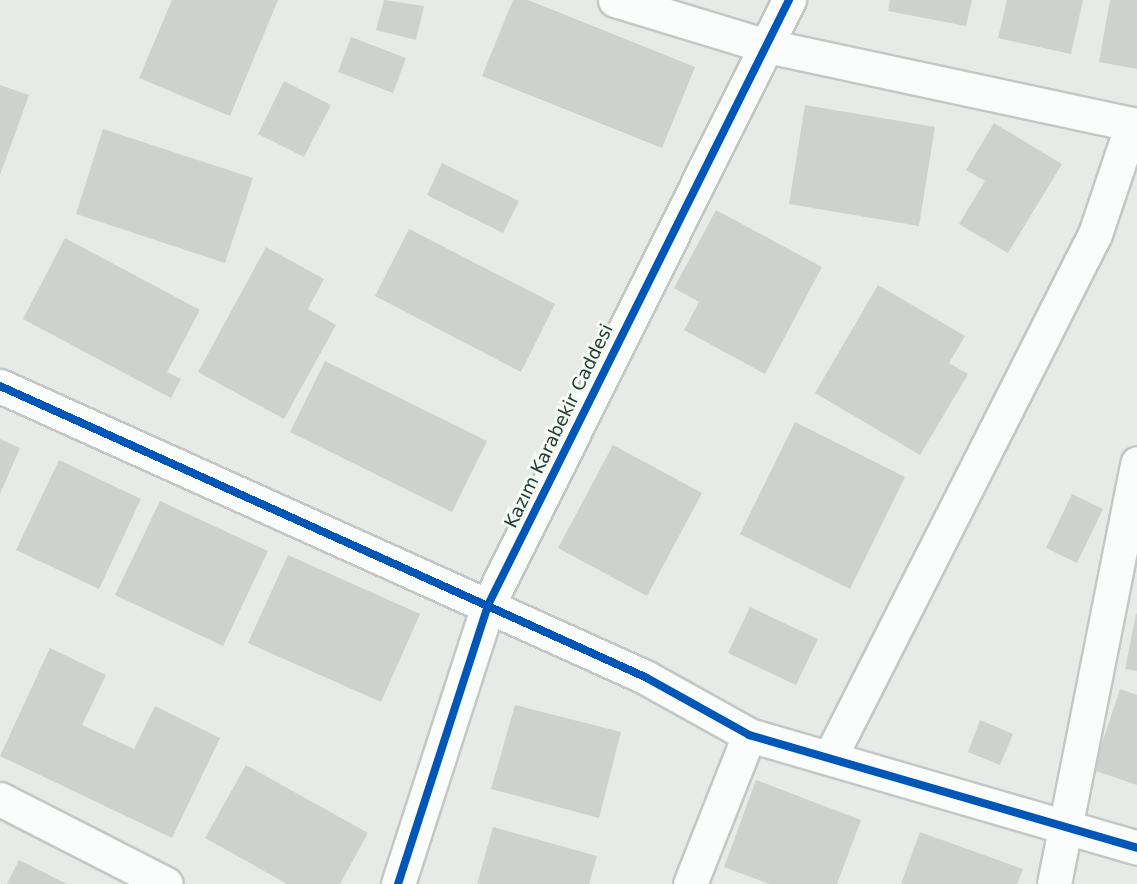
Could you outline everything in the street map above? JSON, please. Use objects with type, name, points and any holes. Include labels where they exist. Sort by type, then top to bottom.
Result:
[{"type":"street","points":[[615,0],[763,45],[1135,125],[1095,234],[830,757]]},
{"type":"street","name":"Kazım Karabekir Caddesi","points":[[398,884],[488,604],[763,45],[789,0]]},
{"type":"street","points":[[0,386],[488,604],[645,677],[749,735],[1067,824],[1137,848]]},
{"type":"street","points":[[1054,884],[1067,824],[1087,693],[1137,463]]},
{"type":"street","points":[[690,884],[749,735]]},
{"type":"street","points":[[0,799],[166,884]]},
{"type":"building","points":[[172,0],[278,0],[230,116],[139,78]]},
{"type":"building","points":[[384,0],[424,6],[416,40],[376,30]]},
{"type":"building","points":[[513,0],[528,0],[695,67],[662,148],[482,76]]},
{"type":"building","points":[[890,0],[972,0],[966,26],[888,11]]},
{"type":"building","points":[[1007,0],[1083,0],[1071,54],[998,38]]},
{"type":"building","points":[[1110,0],[1137,0],[1137,69],[1099,62]]},
{"type":"building","points":[[351,37],[406,58],[393,93],[338,72]]},
{"type":"building","points":[[284,81],[331,105],[304,157],[258,134]]},
{"type":"building","points":[[0,85],[29,95],[0,175]]},
{"type":"building","points":[[805,105],[935,127],[919,226],[789,204]]},
{"type":"building","points":[[994,123],[1062,164],[1008,253],[959,224],[985,181],[966,170]]},
{"type":"building","points":[[103,129],[253,178],[225,263],[76,214]]},
{"type":"building","points":[[442,163],[519,201],[503,233],[427,195]]},
{"type":"building","points":[[716,210],[822,267],[765,374],[684,330],[699,302],[674,288]]},
{"type":"building","points":[[409,229],[555,304],[521,372],[375,296]]},
{"type":"building","points":[[65,238],[200,310],[167,372],[181,379],[171,398],[23,319]]},
{"type":"building","points":[[266,247],[324,279],[308,309],[336,325],[284,419],[198,372]]},
{"type":"building","points":[[878,285],[965,336],[949,363],[968,374],[920,455],[815,393]]},
{"type":"building","points":[[325,361],[487,441],[452,512],[290,432]]},
{"type":"building","points":[[795,422],[905,477],[850,589],[740,534]]},
{"type":"building","points":[[0,439],[20,448],[0,494]]},
{"type":"building","points":[[613,445],[702,493],[647,596],[558,548]]},
{"type":"building","points":[[59,460],[141,499],[99,589],[16,550]]},
{"type":"building","points":[[1072,494],[1103,509],[1077,563],[1046,548]]},
{"type":"building","points":[[160,501],[268,551],[223,646],[115,595]]},
{"type":"building","points":[[288,555],[420,614],[381,702],[248,643]]},
{"type":"building","points":[[750,607],[818,639],[796,685],[728,653]]},
{"type":"building","points":[[1137,614],[1137,671],[1125,669]]},
{"type":"building","points":[[50,648],[106,675],[82,725],[134,749],[155,706],[220,738],[172,838],[0,756]]},
{"type":"building","points":[[1120,689],[1137,695],[1137,785],[1093,770]]},
{"type":"building","points":[[515,705],[621,732],[599,818],[491,789]]},
{"type":"building","points":[[980,720],[1013,734],[1000,765],[968,752]]},
{"type":"building","points":[[246,765],[368,833],[340,884],[287,884],[205,838]]},
{"type":"building","points":[[756,780],[861,820],[837,884],[769,884],[724,867]]},
{"type":"building","points":[[493,827],[597,856],[589,884],[477,884]]},
{"type":"building","points":[[920,832],[1023,869],[1017,884],[901,884]]},
{"type":"building","points":[[19,860],[67,884],[7,884]]},
{"type":"cycle path","points":[[398,884],[488,605],[789,0]]},
{"type":"cycle path","points":[[0,386],[645,677],[749,735],[1137,848]]}]
